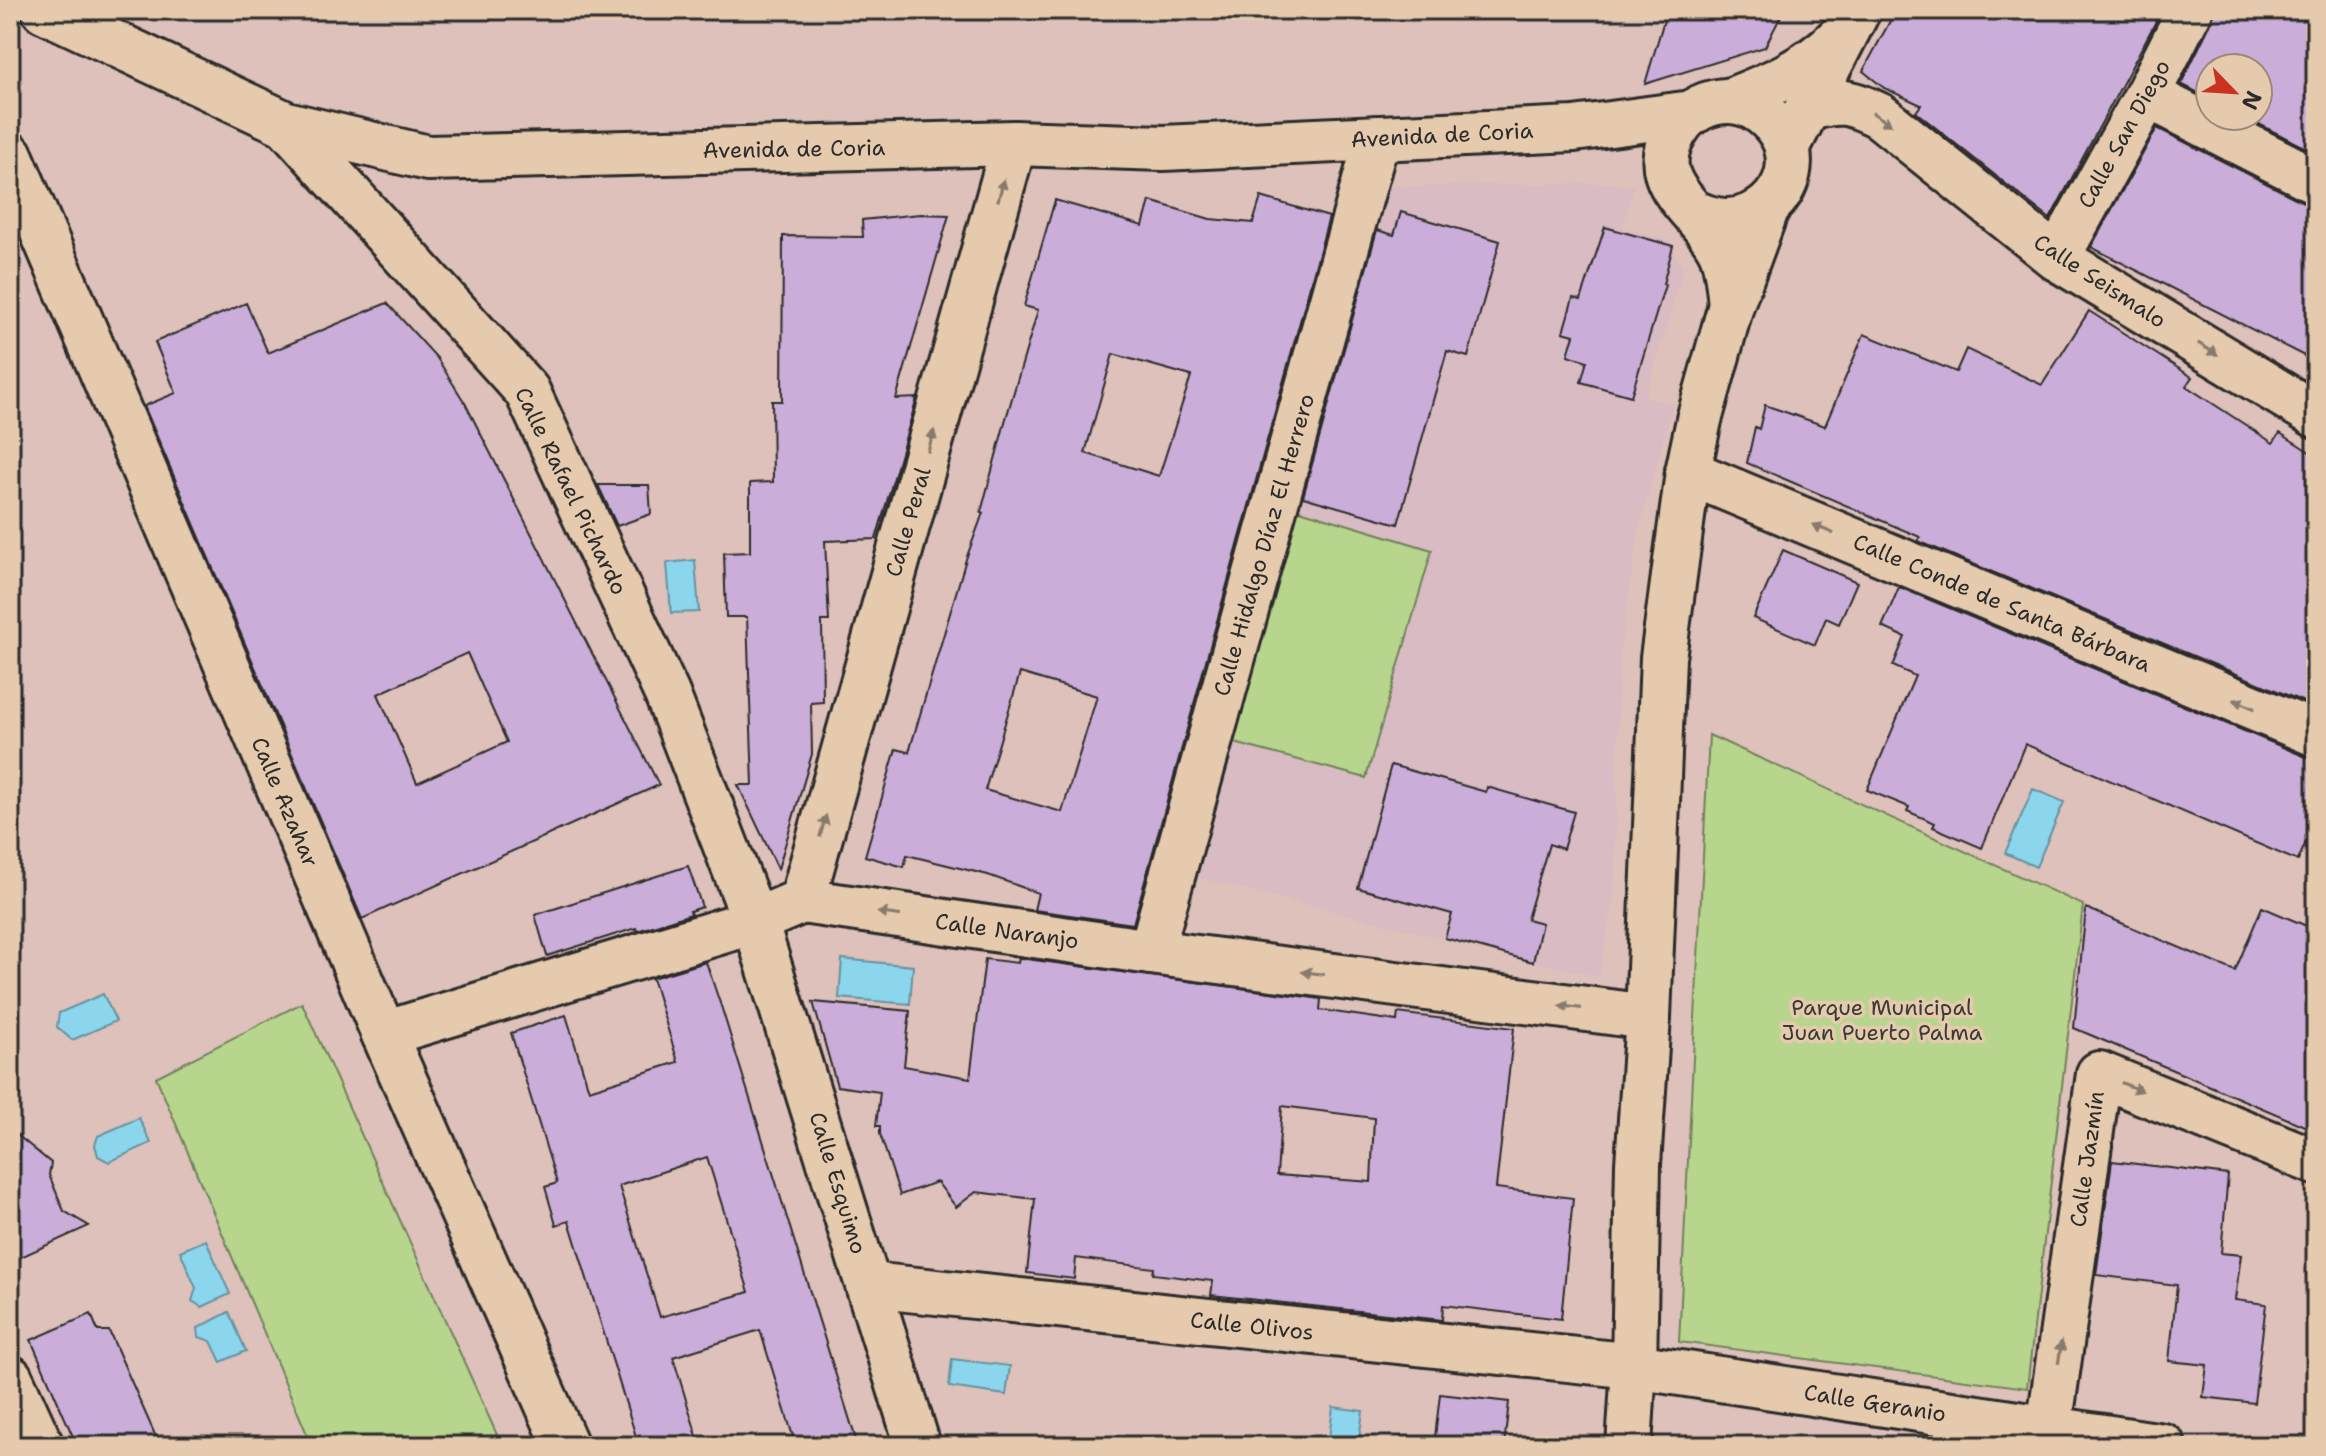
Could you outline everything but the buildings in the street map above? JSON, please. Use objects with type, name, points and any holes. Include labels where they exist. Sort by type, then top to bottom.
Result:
[{"type":"street","name":"Avenida de Coria","points":[[44,10],[286,124],[428,158],[1014,143],[1163,148],[1574,129],[1710,107]]},
{"type":"street","name":"Calle San Diego","points":[[2057,258],[2190,10]]},
{"type":"street","points":[[1731,305],[1721,251],[1697,214],[1678,197],[1669,178],[1667,151],[1673,136],[1681,122],[1710,107],[1795,74],[1820,58],[1854,19]]},
{"type":"street","points":[[1697,214],[1717,221],[1739,222],[1758,214],[1776,198],[1786,175],[1787,148],[1854,19]]},
{"type":"street","points":[[2147,95],[2316,181]]},
{"type":"street","name":"Calle Seismalo","points":[[1809,108],[1834,101],[1863,107],[1880,116],[2057,258],[2316,415]]},
{"type":"street","points":[[1710,107],[1751,106],[1765,114],[1778,129],[1787,148]]},
{"type":"street","name":"Calle Rafael Pichardo","points":[[286,124],[527,391],[667,694],[755,921]]},
{"type":"street","name":"Avenida de Coria","points":[[1574,129],[1644,158],[1669,178]]},
{"type":"street","name":"Calle Hidalgo Díaz El Herrero","points":[[1151,952],[1377,138]]},
{"type":"street","name":"Calle Peral","points":[[802,901],[1014,143]]},
{"type":"street","name":"Calle Azahar","points":[[10,155],[384,1034],[566,1446]]},
{"type":"street","points":[[1629,1446],[1634,1366],[1638,1164],[1648,1017],[1663,658],[1688,472],[1709,378],[1731,305],[1767,207]]},
{"type":"street","name":"Calle Conde de Santa Bárbara","points":[[1688,472],[2316,734]]},
{"type":"street","points":[[384,1034],[755,921],[802,901]]},
{"type":"street","name":"Calle Naranjo","points":[[802,901],[1151,952],[1648,1017]]},
{"type":"street","name":"Calle Esquimo","points":[[755,921],[918,1446]]},
{"type":"street","name":"Calle Jazmín","points":[[2049,1429],[2099,1074],[2316,1162]]},
{"type":"street","name":"Calle Olivos","points":[[870,1285],[1634,1366]]},
{"type":"street","name":"Calle Geranio","points":[[1634,1366],[2163,1446]]},
{"type":"street","points":[[10,1378],[41,1446]]},
{"type":"shaded area","points":[[1603,183],[1634,186],[1622,228],[1668,241],[1683,270],[1645,397],[1673,404],[1639,528],[1620,648],[1614,897],[1599,977],[1187,875],[1385,187]]},
{"type":"green space","points":[[1293,508],[1432,550],[1366,778],[1227,741]]},
{"type":"green space","name":"Parque Municipal Juan Puerto Palma","points":[[1709,735],[2083,905],[2027,1388],[1679,1342]]},
{"type":"green space","points":[[302,1003],[502,1446],[312,1446],[156,1077]]},
{"type":"water","points":[[695,560],[699,612],[671,613],[667,563]]},
{"type":"water","points":[[2033,789],[2064,802],[2036,867],[2005,853]]},
{"type":"water","points":[[842,959],[913,966],[910,1004],[839,998]]},
{"type":"water","points":[[103,994],[116,1021],[72,1040],[57,1027],[59,1013]]},
{"type":"water","points":[[139,1118],[151,1143],[109,1162],[98,1156],[95,1145],[98,1136]]},
{"type":"water","points":[[206,1240],[230,1294],[202,1307],[192,1301],[196,1288],[180,1251]]},
{"type":"water","points":[[229,1312],[246,1351],[221,1362],[211,1341],[199,1337],[198,1328]]},
{"type":"water","points":[[952,1359],[1010,1366],[1006,1395],[949,1387]]},
{"type":"water","points":[[1333,1407],[1363,1411],[1358,1446],[1328,1446]]}]
